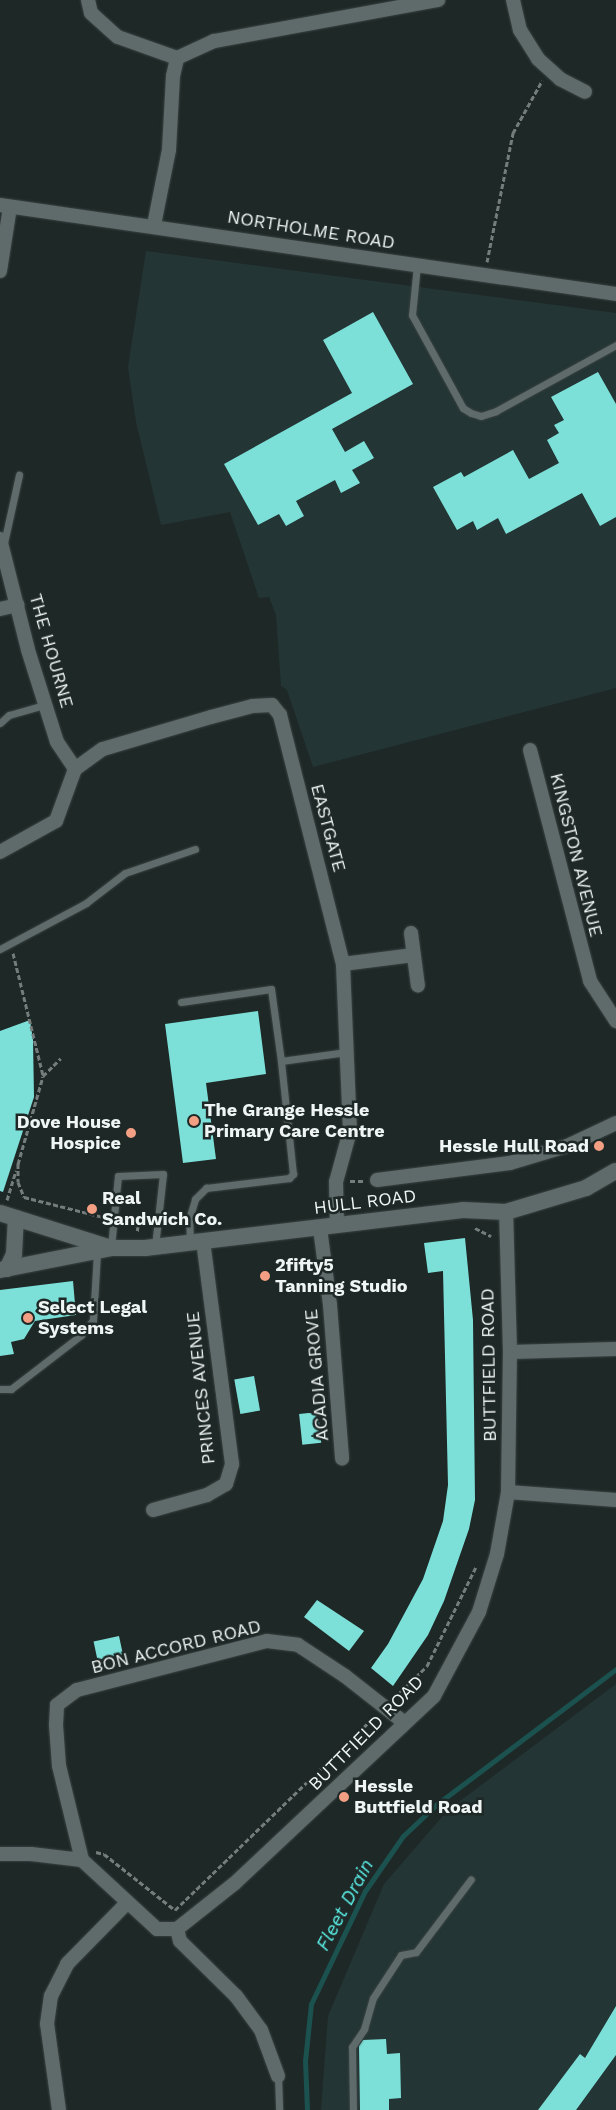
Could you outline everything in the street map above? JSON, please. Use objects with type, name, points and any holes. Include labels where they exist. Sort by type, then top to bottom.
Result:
[{"type":"street","points":[[88,0],[91,14],[118,37],[177,58],[214,40],[438,0]]},
{"type":"street","points":[[513,0],[520,30],[538,59],[560,80],[586,92]]},
{"type":"street","points":[[154,225],[169,150],[172,76],[177,58]]},
{"type":"street","points":[[0,271],[5,206]]},
{"type":"street","name":"NORTHOLME ROAD","points":[[5,206],[154,225],[616,294]]},
{"type":"street","name":"THE HOURNE","points":[[1,544],[57,742],[75,770]]},
{"type":"street","points":[[0,609],[18,605]]},
{"type":"street","name":"EASTGATE","points":[[75,770],[103,749],[132,738],[253,706],[272,705],[280,715],[343,964],[350,1130],[336,1182],[337,1226]]},
{"type":"street","name":"KINGSTON AVENUE","points":[[530,750],[590,981],[616,1021]]},
{"type":"street","points":[[0,852],[56,821],[75,770]]},
{"type":"street","points":[[411,932],[418,986]]},
{"type":"street","points":[[343,964],[413,955]]},
{"type":"street","points":[[378,1180],[510,1163],[567,1146],[616,1123]]},
{"type":"street","name":"HULL ROAD","points":[[104,1250],[155,1247],[463,1210],[506,1212],[586,1188],[616,1171]]},
{"type":"street","name":"BUTTFIELD ROAD","points":[[177,1929],[235,1883],[434,1696],[479,1612],[497,1554],[508,1492],[510,1352],[506,1212]]},
{"type":"street","points":[[7,1215],[104,1250]]},
{"type":"street","points":[[4,1270],[14,1254],[7,1215]]},
{"type":"street","name":"ACADIA GROVE","points":[[320,1228],[330,1305],[342,1459]]},
{"type":"street","name":"PRINCES AVENUE","points":[[153,1510],[207,1495],[226,1484],[232,1464],[196,1242]]},
{"type":"street","points":[[4,1270],[104,1250]]},
{"type":"street","points":[[510,1352],[616,1349]]},
{"type":"street","points":[[508,1492],[616,1500]]},
{"type":"street","name":"BON ACCORD ROAD","points":[[83,1855],[59,1766],[57,1705],[76,1690],[268,1641],[298,1645],[345,1676],[405,1723]]},
{"type":"street","points":[[0,1854],[83,1855],[127,1903],[157,1929],[177,1929],[180,1941],[236,1996],[261,2030],[278,2076]]},
{"type":"street","points":[[59,2110],[47,2024],[52,1996],[67,1964],[127,1903]]},
{"type":"lane","points":[[417,265],[412,316],[454,392],[471,413],[481,416],[496,411],[616,344]]},
{"type":"lane","points":[[1,544],[19,474]]},
{"type":"lane","points":[[0,723],[9,715],[45,705]]},
{"type":"lane","points":[[0,949],[86,903],[126,872],[195,849]]},
{"type":"lane","points":[[181,1002],[270,989],[281,1061],[293,1174],[289,1178],[206,1188],[195,1199],[189,1218],[196,1242]]},
{"type":"lane","points":[[281,1061],[346,1052]]},
{"type":"lane","points":[[0,1389],[11,1389],[80,1335],[92,1320],[118,1176],[163,1174],[155,1247]]},
{"type":"lane","points":[[353,2110],[352,2047],[364,2029],[373,1998],[401,1955],[416,1952],[471,1879]]},
{"type":"lane","points":[[278,2076],[279,2110]]},
{"type":"path","points":[[485,275],[513,133],[549,69]]},
{"type":"path","points":[[10,944],[43,1076]]},
{"type":"path","points":[[7,1215],[18,1163],[43,1076],[61,1058]]},
{"type":"path","points":[[18,1163],[18,1182],[24,1197],[109,1218]]},
{"type":"path","points":[[336,1182],[378,1180]]},
{"type":"path","points":[[119,1221],[138,1226],[136,1243]]},
{"type":"path","points":[[471,1226],[491,1235],[491,1245]]},
{"type":"path","points":[[392,1700],[427,1666],[479,1560]]},
{"type":"path","points":[[83,1855],[104,1854],[175,1910],[378,1713]]},
{"type":"shaded area","points":[[146,251],[616,313],[616,688],[313,767],[287,690],[281,686],[276,615],[269,597],[259,598],[230,512],[161,525],[136,422],[128,367]]},
{"type":"shaded area","points":[[616,1684],[616,2110],[321,2110],[328,2016],[384,1884],[448,1810]]},
{"type":"building","points":[[373,312],[413,384],[332,429],[345,452],[364,441],[374,458],[352,470],[360,483],[341,493],[335,480],[296,501],[304,516],[286,526],[279,514],[258,525],[224,464],[352,393],[323,340]]},
{"type":"building","points":[[598,372],[616,404],[616,517],[600,526],[582,493],[506,534],[498,518],[477,530],[473,521],[457,530],[433,487],[461,472],[464,477],[513,450],[529,479],[559,463],[547,440],[559,433],[554,425],[564,420],[551,397]]},
{"type":"building","name":"The Grange Hessle Primary Care Centre","points":[[258,1011],[266,1074],[206,1083],[216,1159],[183,1163],[165,1024]]},
{"type":"building","points":[[30,1020],[33,1040],[34,1097],[3,1192],[0,1191],[0,1031]]},
{"type":"building","points":[[465,1238],[473,1320],[475,1500],[469,1529],[444,1601],[428,1635],[393,1686],[371,1668],[388,1644],[423,1579],[443,1521],[448,1485],[443,1271],[428,1273],[424,1243]]},
{"type":"building","name":"Select Legal Systems","points":[[73,1281],[76,1315],[35,1321],[24,1339],[11,1342],[14,1354],[0,1356],[0,1290]]},
{"type":"building","points":[[254,1376],[260,1410],[240,1414],[234,1379]]},
{"type":"building","points":[[318,1412],[321,1443],[302,1445],[299,1414]]},
{"type":"building","points":[[317,1600],[364,1631],[349,1651],[304,1617]]},
{"type":"building","points":[[119,1636],[123,1655],[98,1660],[94,1641]]},
{"type":"building","points":[[616,2006],[616,2055],[576,2110],[538,2110],[580,2054],[585,2058]]},
{"type":"building","points":[[386,2039],[387,2054],[400,2053],[401,2098],[389,2099],[389,2110],[360,2110],[359,2046],[363,2040]]},
{"type":"waterway","name":"Fleet Drain","points":[[307,2110],[305,2061],[311,2004],[365,1891],[403,1836],[437,1804],[616,1669]]},
{"type":"place","name":"The Grange Hessle Primary Care Centre","points":[[194,1121]]},
{"type":"place","name":"Dove House Hospice","points":[[131,1133]]},
{"type":"place","name":"Hessle Hull Road","points":[[599,1146]]},
{"type":"place","name":"Real Sandwich Co.","points":[[92,1209]]},
{"type":"place","name":"2fifty5 Tanning Studio","points":[[265,1276]]},
{"type":"place","name":"Select Legal Systems","points":[[28,1318]]},
{"type":"place","name":"Hessle Buttfield Road","points":[[344,1797]]}]
